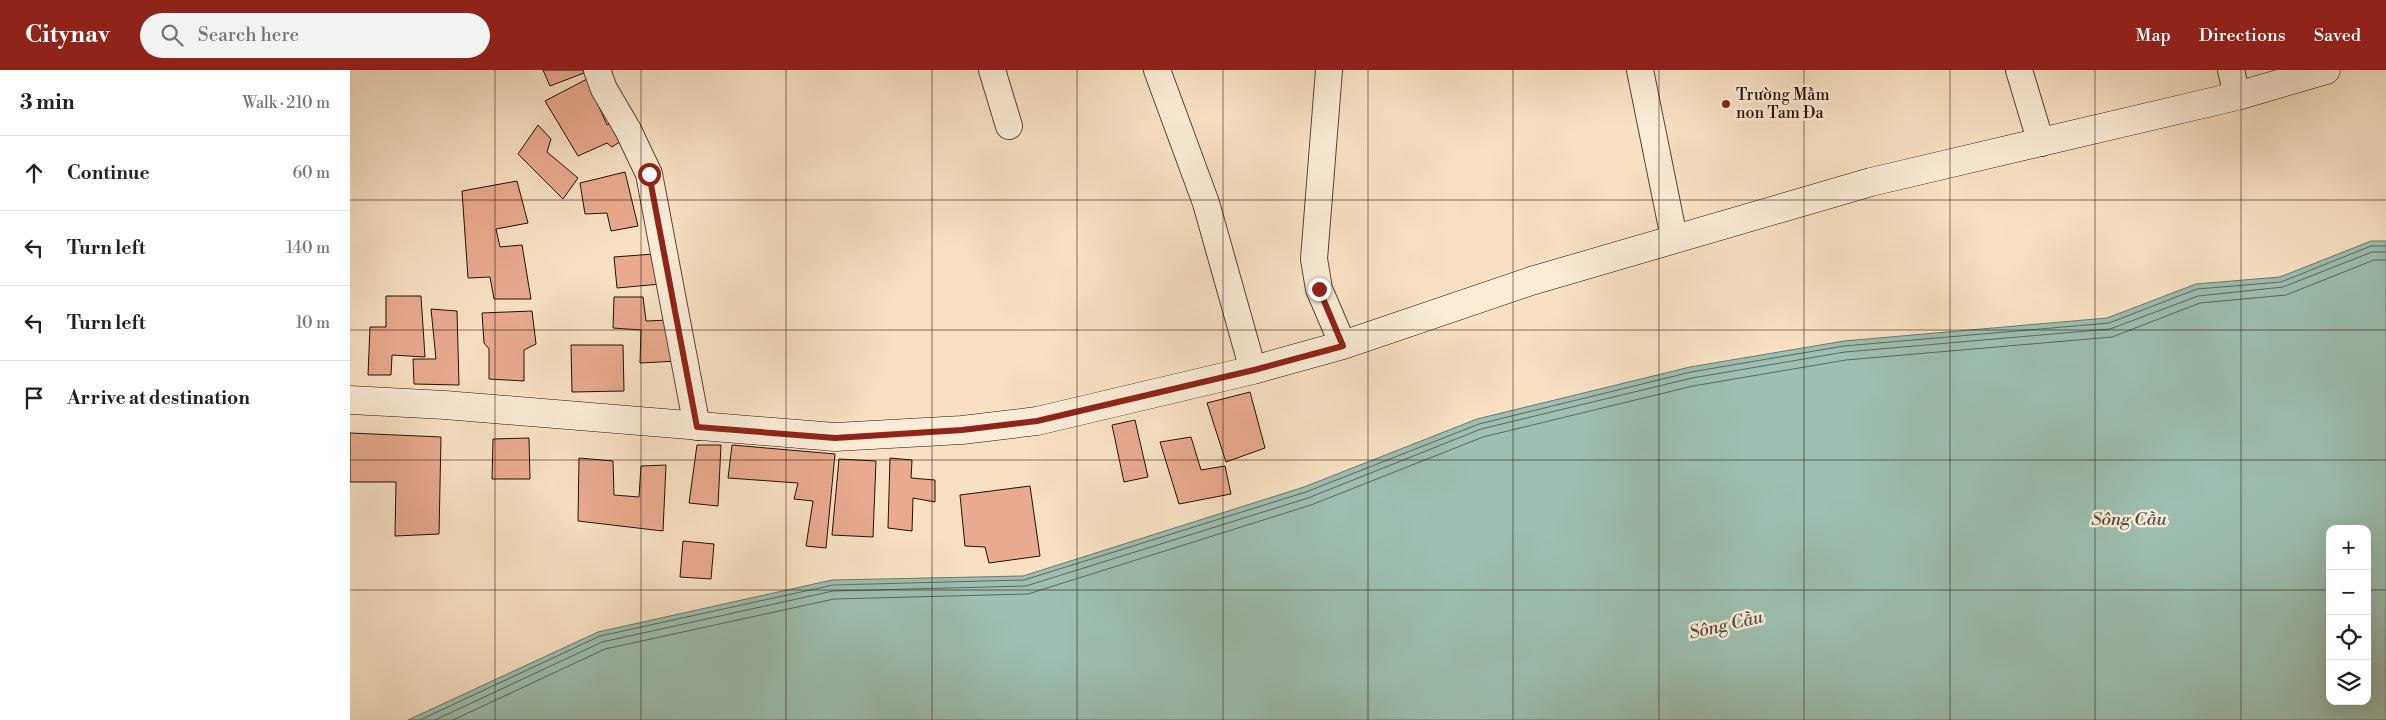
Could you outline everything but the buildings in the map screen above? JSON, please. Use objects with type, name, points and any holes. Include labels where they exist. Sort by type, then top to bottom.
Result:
[{"type":"main road","points":[[350,400],[454,405],[835,438],[962,430],[1037,421],[1254,370],[1343,346],[1531,280],[1871,182],[2041,143],[2234,83],[2326,70]]},
{"type":"street","points":[[597,70],[604,89],[628,130],[649,174],[697,427]]},
{"type":"street","points":[[992,70],[1009,126]]},
{"type":"street","points":[[1157,70],[1206,203],[1254,370]]},
{"type":"street","points":[[1330,70],[1314,259],[1319,289],[1343,346]]},
{"type":"street","points":[[1640,70],[1674,238]]},
{"type":"street","points":[[2019,70],[2041,143]]},
{"type":"water","name":"Sông Cầu","points":[[2371,241],[2386,241],[2386,720],[408,720],[598,632],[832,580],[1023,576],[1304,487],[1477,419],[1690,367],[1844,341],[2107,318],[2196,284],[2280,277]]},
{"type":"place","name":"Trường Mầm non Tam Đa","points":[[1726,104]]},
{"type":"route","points":[[649,174],[697,427],[835,438],[898,432],[962,430],[1037,421],[1254,370],[1343,346],[1319,289]]}]
